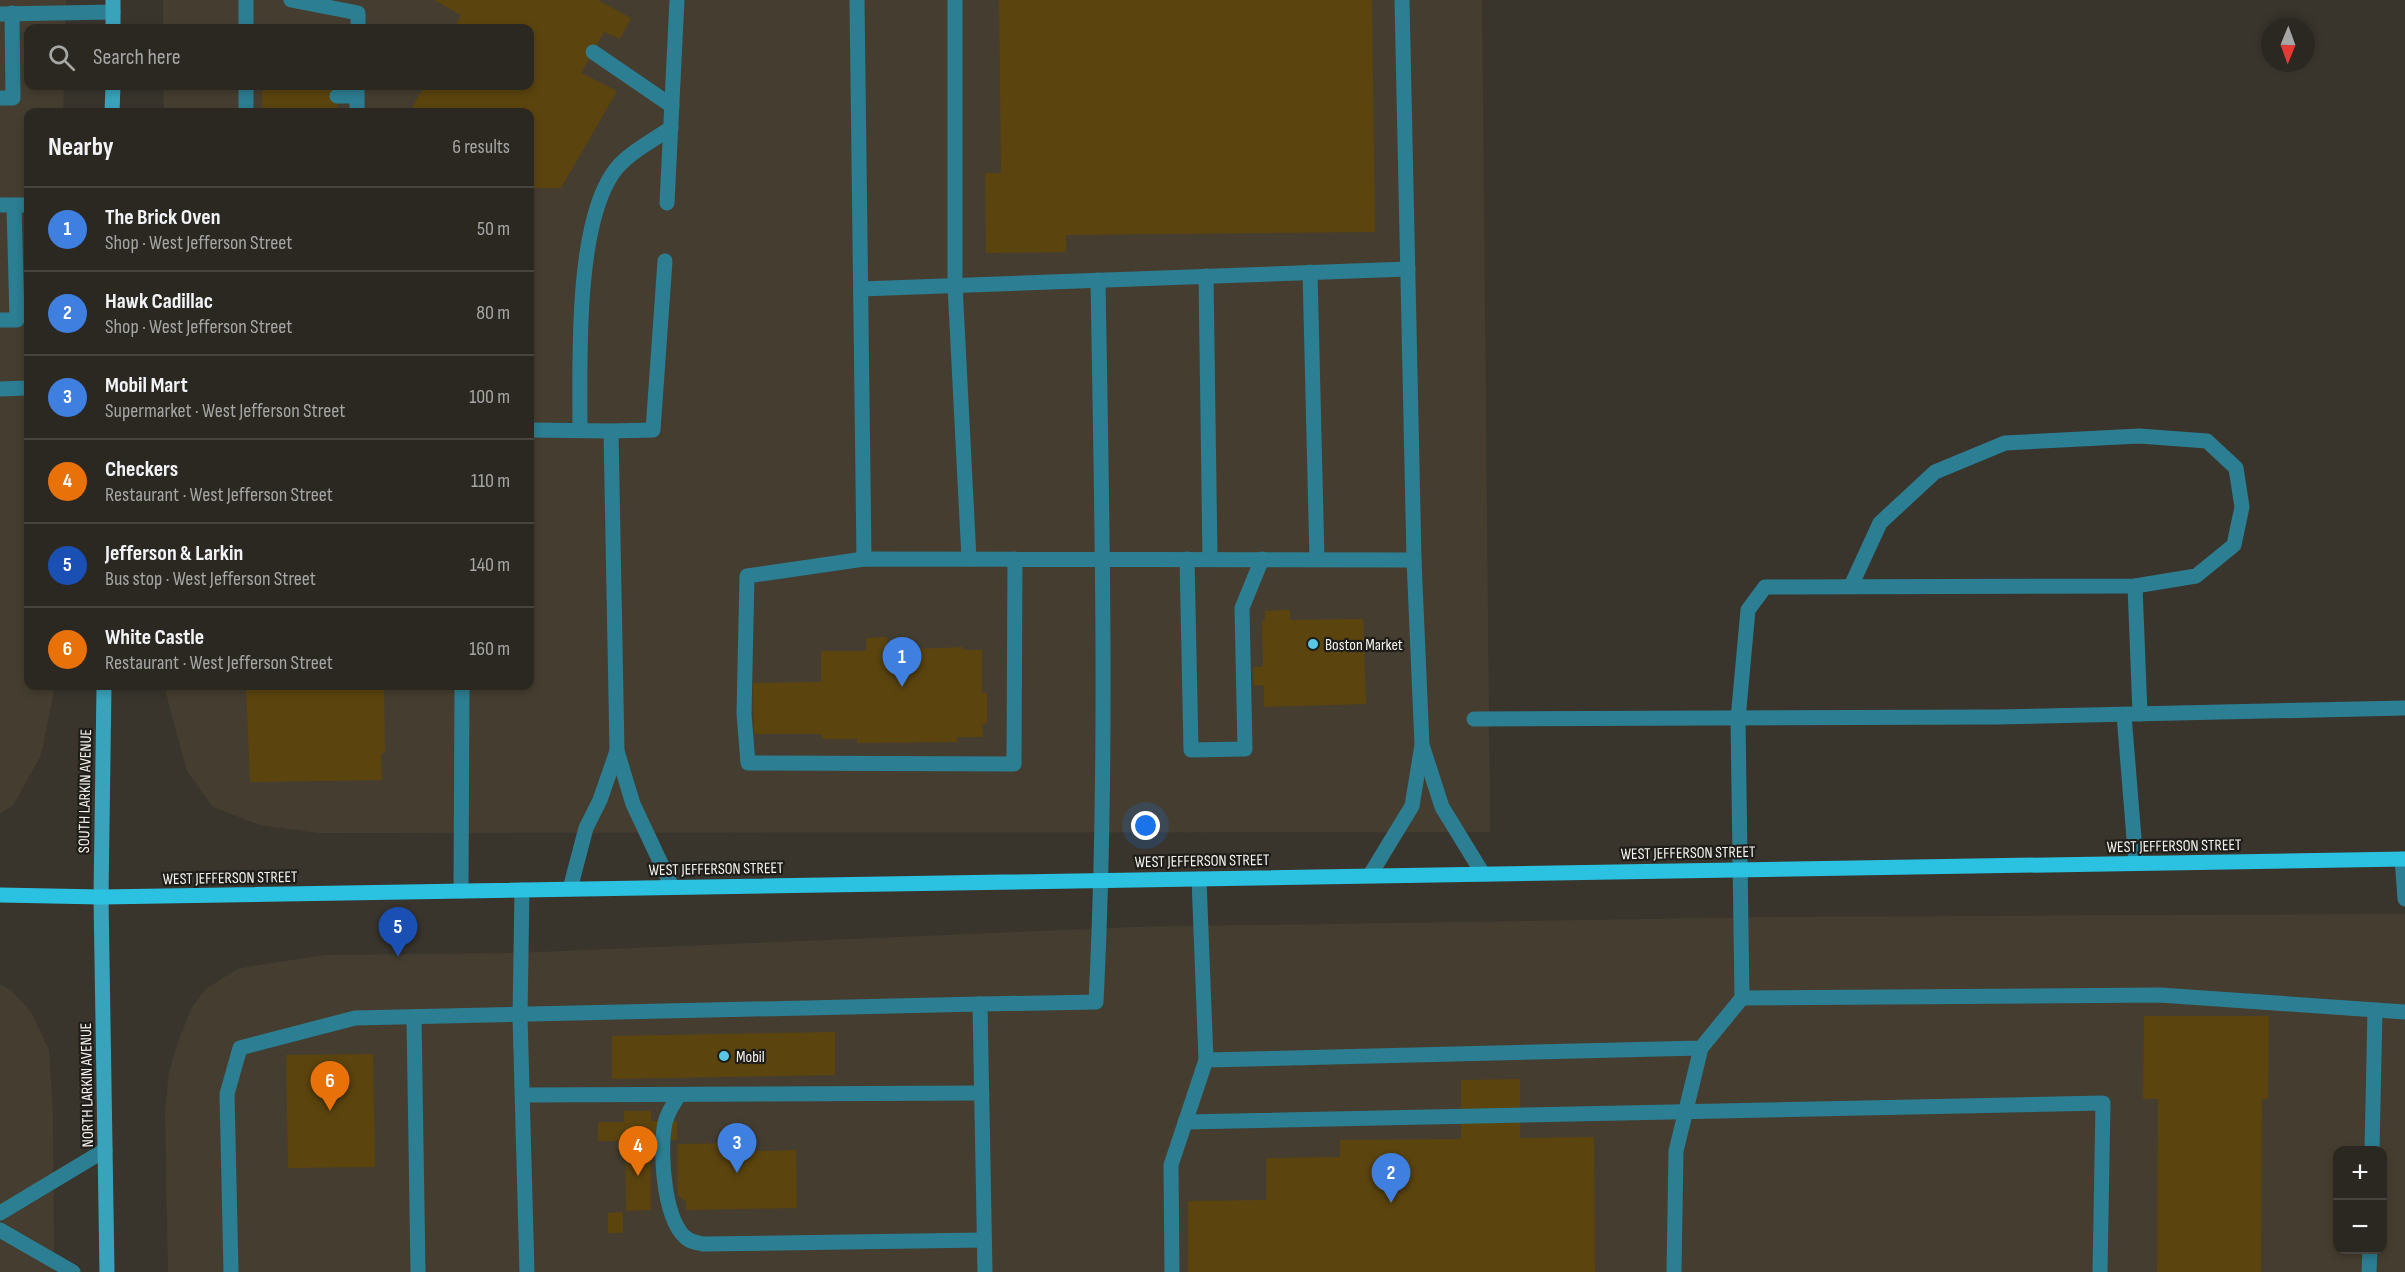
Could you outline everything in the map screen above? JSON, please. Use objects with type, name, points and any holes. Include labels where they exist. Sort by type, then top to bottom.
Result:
[{"type":"main road","points":[[113,6],[113,24]]},
{"type":"main road","points":[[112,108],[113,90]]},
{"type":"main road","name":"SOUTH LARKIN AVENUE","points":[[101,897],[104,690]]},
{"type":"main road","name":"WEST JEFFERSON STREET","points":[[0,895],[101,897],[2404,860]]},
{"type":"main road","name":"NORTH LARKIN AVENUE","points":[[101,897],[107,1272]]},
{"type":"lane","points":[[246,0],[246,24]]},
{"type":"lane","points":[[291,0],[358,13],[358,24]]},
{"type":"lane","points":[[667,203],[677,0]]},
{"type":"lane","points":[[857,0],[864,559]]},
{"type":"lane","points":[[955,0],[955,285],[969,558]]},
{"type":"lane","points":[[1370,875],[1412,806],[1422,746],[1414,560],[1402,0]]},
{"type":"lane","points":[[0,98],[13,98],[6,13],[113,6]]},
{"type":"lane","points":[[593,52],[672,106]]},
{"type":"lane","points":[[337,96],[357,91],[357,108]]},
{"type":"lane","points":[[246,99],[262,99]]},
{"type":"lane","points":[[580,430],[580,327],[593,216],[614,173],[640,148],[671,128]]},
{"type":"lane","points":[[0,320],[17,320],[14,205]]},
{"type":"lane","points":[[534,430],[653,430],[665,261]]},
{"type":"lane","points":[[861,289],[1408,269]]},
{"type":"lane","points":[[1310,272],[1317,559]]},
{"type":"lane","points":[[1206,276],[1210,559]]},
{"type":"lane","points":[[231,1272],[227,1094],[240,1048],[355,1018],[1096,1002],[1102,880],[1103,559],[1098,280]]},
{"type":"lane","points":[[0,389],[24,388]]},
{"type":"lane","points":[[611,431],[617,751],[633,804],[672,887]]},
{"type":"lane","points":[[1674,1272],[1676,1150],[1685,1112],[1701,1048],[1742,998],[1742,869],[1738,720],[1748,610],[1765,587],[2135,586],[2196,576],[2234,545],[2242,507],[2236,468],[2207,441],[2139,436],[2005,443],[1935,472],[1880,523],[1851,586]]},
{"type":"lane","points":[[1015,559],[1014,764],[748,763],[744,714],[747,576],[864,559],[969,558],[1414,560]]},
{"type":"lane","points":[[1187,559],[1191,750],[1245,749],[1242,608],[1262,559]]},
{"type":"lane","points":[[2135,586],[2132,714],[2136,864]]},
{"type":"lane","points":[[461,891],[462,690]]},
{"type":"lane","points":[[1474,719],[1738,720],[2405,708]]},
{"type":"lane","points":[[1422,746],[1442,807],[1483,874]]},
{"type":"lane","points":[[570,889],[586,828],[600,800],[617,751]]},
{"type":"lane","points":[[2404,860],[2405,899]]},
{"type":"lane","points":[[1172,1272],[1171,1165],[1206,1060],[1199,879]]},
{"type":"lane","points":[[522,890],[520,1016],[527,1272]]},
{"type":"lane","points":[[1742,998],[2160,995],[2405,1012]]},
{"type":"lane","points":[[980,1004],[985,1272]]},
{"type":"lane","points":[[2372,1146],[2375,1010]]},
{"type":"lane","points":[[414,1017],[418,1272]]},
{"type":"lane","points":[[1206,1060],[1701,1048]]},
{"type":"lane","points":[[523,1095],[982,1093]]},
{"type":"lane","points":[[680,1095],[670,1110],[664,1128],[665,1190],[676,1223],[688,1239],[703,1244],[984,1240]]},
{"type":"lane","points":[[1185,1122],[2103,1103],[2100,1272]]},
{"type":"lane","points":[[0,1213],[105,1150]]},
{"type":"lane","points":[[0,1230],[73,1272]]},
{"type":"lane","points":[[2369,1272],[2370,1254]]},
{"type":"shaded area","points":[[0,0],[66,0],[65,24],[24,24],[24,90],[64,90],[63,108],[24,108],[24,690],[54,690],[41,755],[14,804],[0,814]]},
{"type":"shaded area","points":[[163,0],[1482,0],[1490,832],[318,833],[260,825],[213,807],[187,771],[165,690],[534,690],[534,108],[164,108],[163,90],[534,90],[534,24],[163,24]]},
{"type":"shaded area","points":[[2405,914],[2405,1272],[168,1272],[165,1111],[169,1072],[192,1007],[206,989],[237,969],[326,955],[516,953],[1134,927],[1777,917]]},
{"type":"shaded area","points":[[0,984],[12,991],[31,1012],[49,1050],[53,1115],[54,1272],[0,1272]]},
{"type":"building","points":[[434,0],[598,0],[631,18],[620,39],[604,32],[581,73],[617,91],[561,188],[534,188],[534,108],[413,108],[422,90],[534,90],[534,24],[456,24],[461,15]]},
{"type":"building","points":[[999,0],[1372,0],[1375,232],[1066,235],[1066,252],[986,253],[985,173],[1001,173]]},
{"type":"building","points":[[262,90],[337,90],[338,108],[262,108]]},
{"type":"building","name":"Boston Market","points":[[1290,610],[1290,620],[1363,619],[1366,704],[1264,707],[1264,685],[1254,686],[1253,667],[1263,667],[1262,621],[1265,621],[1265,611]]},
{"type":"building","points":[[887,637],[887,650],[963,647],[963,650],[982,650],[982,693],[987,693],[987,724],[982,724],[983,737],[957,737],[957,742],[857,743],[857,739],[822,739],[822,734],[754,734],[753,683],[821,682],[821,651],[866,651],[866,638]]},
{"type":"building","points":[[246,690],[384,690],[385,753],[381,753],[382,780],[250,782]]},
{"type":"building","points":[[2144,1016],[2269,1016],[2268,1099],[2262,1099],[2261,1272],[2157,1272],[2158,1099],[2143,1099]]},
{"type":"building","name":"Mobil","points":[[835,1032],[835,1075],[612,1079],[612,1036]]},
{"type":"building","points":[[373,1054],[375,1167],[288,1168],[286,1055]]},
{"type":"building","points":[[1520,1079],[1520,1138],[1594,1137],[1595,1272],[1188,1272],[1188,1201],[1266,1200],[1266,1158],[1340,1157],[1340,1140],[1461,1139],[1461,1080]]},
{"type":"building","points":[[624,1111],[651,1111],[651,1121],[677,1121],[677,1140],[650,1140],[651,1210],[626,1211],[625,1141],[598,1141],[598,1122],[624,1122]]},
{"type":"building","points":[[751,1143],[758,1151],[796,1150],[797,1208],[686,1210],[686,1202],[678,1195],[677,1144]]},
{"type":"building","points":[[623,1212],[623,1233],[608,1233],[608,1213]]},
{"type":"place","name":"Boston Market","points":[[1313,644]]},
{"type":"place","name":"The Brick Oven","points":[[902,687]]},
{"type":"place","name":"Jefferson & Larkin","points":[[398,957]]},
{"type":"place","name":"Mobil","points":[[724,1056]]},
{"type":"place","name":"White Castle","points":[[330,1111]]},
{"type":"place","name":"Mobil Mart","points":[[737,1173]]},
{"type":"place","name":"Checkers","points":[[638,1176]]},
{"type":"place","name":"Hawk Cadillac","points":[[1391,1203]]}]
